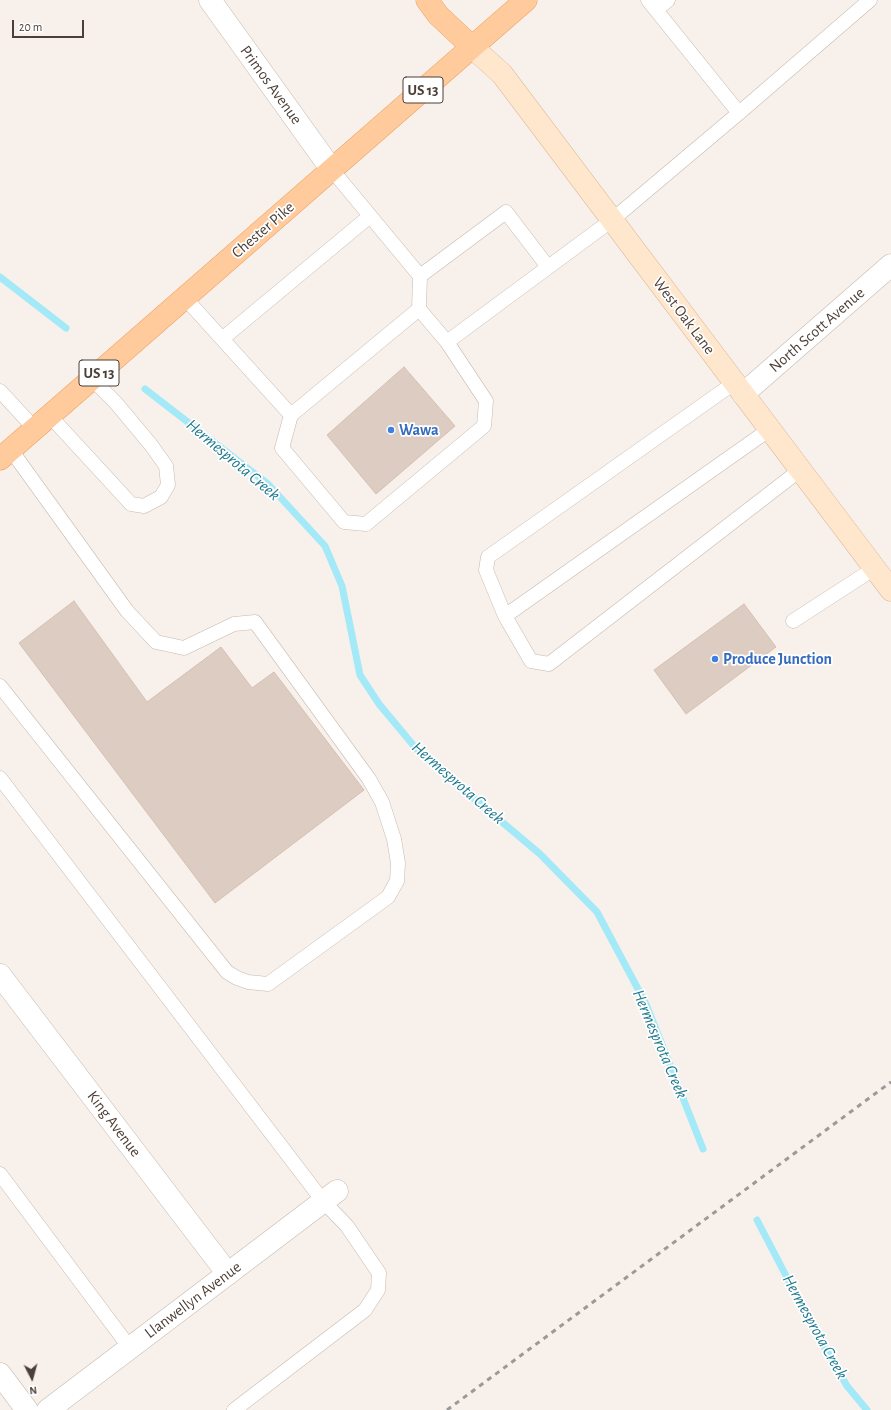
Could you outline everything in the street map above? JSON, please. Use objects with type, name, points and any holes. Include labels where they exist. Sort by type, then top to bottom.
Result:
[{"type":"main road","points":[[427,0],[438,15],[472,47]]},
{"type":"main road","name":"Chester Pike","points":[[5,455],[526,0]]},
{"type":"main road","name":"West Oak Lane","points":[[472,47],[502,74],[891,590]]},
{"type":"street","name":"Primos Avenue","points":[[210,0],[332,170]]},
{"type":"street","name":"North Scott Avenue","points":[[739,388],[891,265]]},
{"type":"street","name":"King Avenue","points":[[0,975],[228,1274]]},
{"type":"street","name":"Llanwellyn Avenue","points":[[48,1410],[330,1196]]},
{"type":"street","points":[[0,1374],[27,1410]]},
{"type":"lane","points":[[668,0],[652,5],[739,114]]},
{"type":"lane","points":[[447,342],[612,220],[739,114],[870,0]]},
{"type":"lane","points":[[332,170],[420,276],[419,309],[447,342],[486,401],[484,426],[366,524],[344,522],[282,448],[291,415],[419,309]]},
{"type":"lane","points":[[420,276],[506,212],[548,267]]},
{"type":"lane","points":[[222,339],[370,216]]},
{"type":"lane","points":[[185,298],[291,415]]},
{"type":"lane","points":[[0,391],[43,422],[131,504],[144,506],[161,497],[168,485],[166,466],[151,445],[116,403],[92,378]]},
{"type":"lane","points":[[739,388],[488,557],[486,570],[505,616],[531,661],[548,664],[800,470]]},
{"type":"lane","points":[[505,616],[770,429]]},
{"type":"lane","points":[[0,686],[227,972],[237,978],[248,982],[268,984],[388,897],[397,881],[398,863],[394,839],[382,802],[369,779],[255,622],[234,624],[184,648],[156,642],[127,611],[5,455]]},
{"type":"lane","points":[[793,621],[874,568]]},
{"type":"lane","points":[[0,778],[330,1196],[347,1226],[379,1273],[378,1290],[365,1310],[234,1410]]},
{"type":"lane","points":[[0,1174],[130,1348]]},
{"type":"building","name":"Wawa","points":[[404,367],[455,426],[376,494],[327,435]]},
{"type":"building","points":[[74,601],[147,702],[221,647],[252,688],[274,672],[364,790],[215,903],[19,643]]},
{"type":"building","name":"Produce Junction","points":[[744,604],[776,647],[686,714],[654,670]]},
{"type":"waterway","name":"Hermesprota Creek","points":[[0,277],[66,328]]},
{"type":"waterway","name":"Hermesprota Creek","points":[[145,389],[268,484],[325,546],[342,586],[360,675],[379,704],[419,752],[540,854],[597,912],[646,1004],[703,1149]]},
{"type":"waterway","name":"Hermesprota Creek","points":[[757,1220],[807,1316],[847,1386],[867,1410]]},
{"type":"railway","points":[[447,1410],[891,1082]]},
{"type":"place","name":"Wawa","points":[[391,430]]},
{"type":"place","name":"Produce Junction","points":[[715,659]]}]
